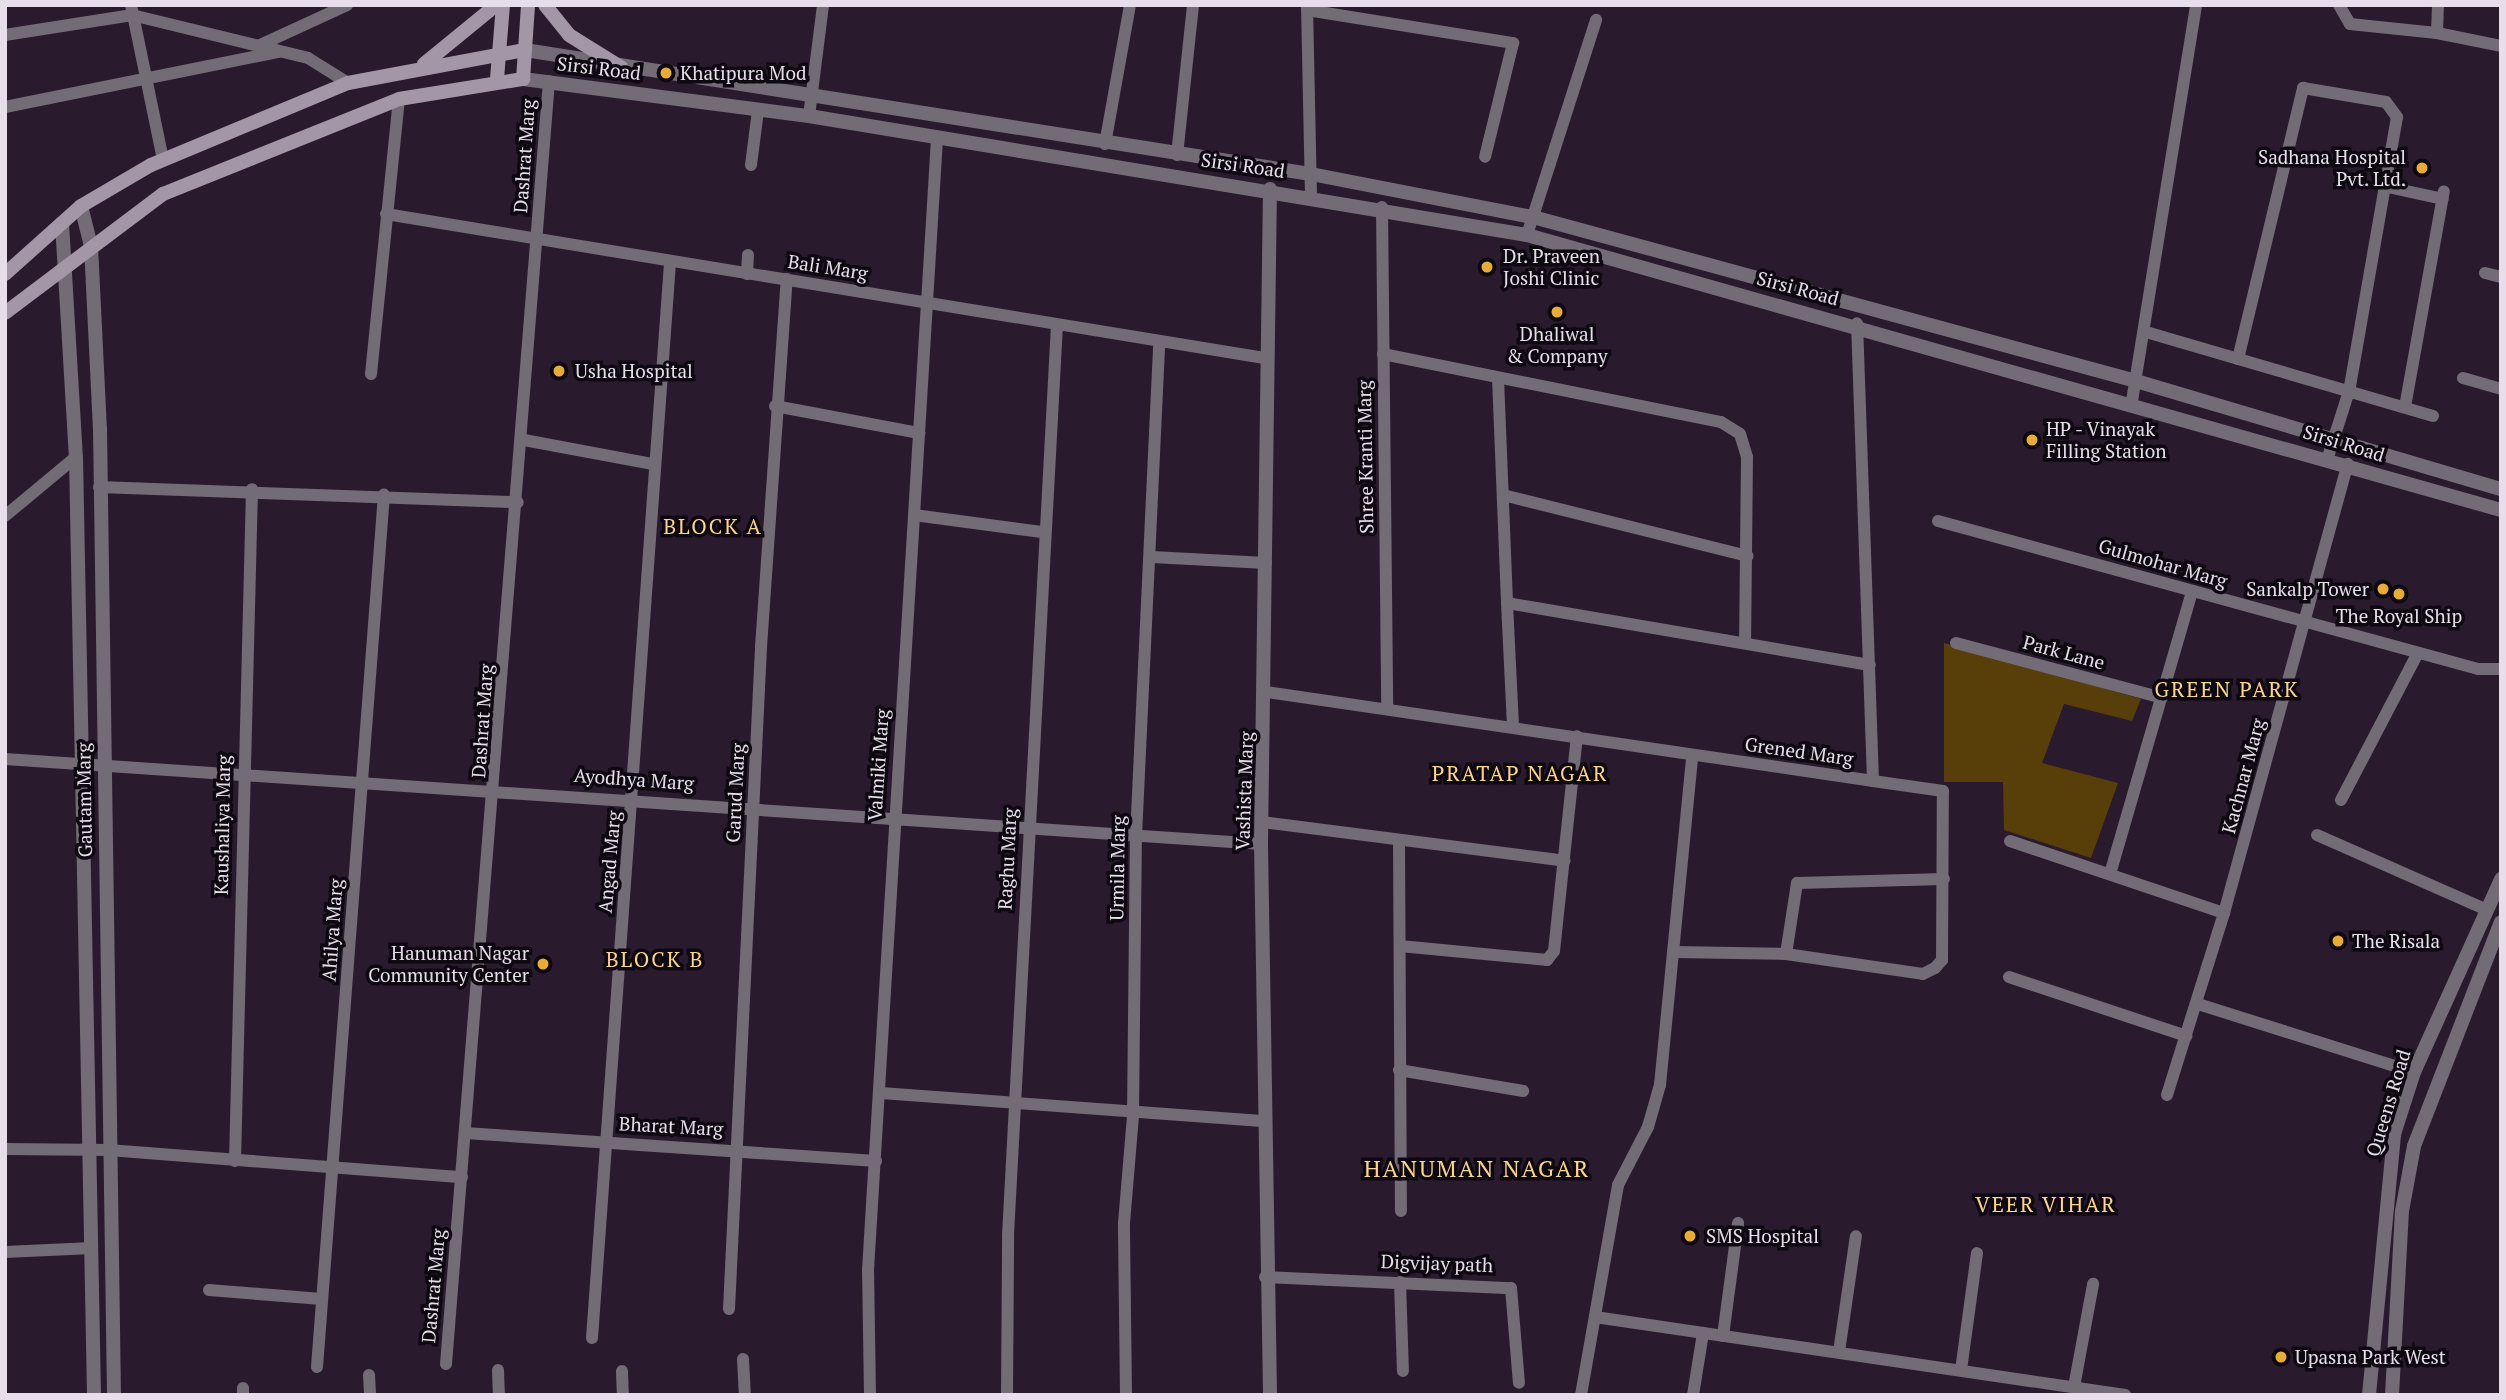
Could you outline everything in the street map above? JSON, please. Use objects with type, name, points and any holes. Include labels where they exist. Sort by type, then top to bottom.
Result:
[{"type":"main road","points":[[423,64],[496,5]]},
{"type":"main road","points":[[497,79],[503,5]]},
{"type":"main road","points":[[523,79],[528,5]]},
{"type":"main road","points":[[545,5],[569,35],[622,68]]},
{"type":"main road","name":"Sirsi Road","points":[[5,274],[81,206],[163,160],[348,83],[423,64],[499,51],[525,50]]},
{"type":"main road","name":"Sirsi Road","points":[[5,313],[163,194],[398,99],[497,79],[523,79]]},
{"type":"street","points":[[258,46],[347,5]]},
{"type":"street","points":[[809,116],[823,5]]},
{"type":"street","points":[[1105,144],[1130,5]]},
{"type":"street","points":[[1177,155],[1193,5]]},
{"type":"street","points":[[2132,401],[2146,332],[2196,5]]},
{"type":"street","points":[[2339,5],[2350,24],[2437,33],[2501,46]]},
{"type":"street","points":[[2437,33],[2438,5]]},
{"type":"street","points":[[1311,194],[1307,8],[1513,43],[1485,157]]},
{"type":"street","points":[[131,10],[163,160]]},
{"type":"street","points":[[5,35],[131,10],[308,58],[348,83]]},
{"type":"street","points":[[1527,235],[1596,20]]},
{"type":"street","name":"Sirsi Road","points":[[525,50],[622,68],[812,94],[1105,144],[1311,174],[1533,217],[2136,381],[2501,489]]},
{"type":"street","points":[[5,107],[147,82],[282,52]]},
{"type":"street","name":"Sirsi Road","points":[[523,79],[809,116],[1311,194],[1527,235],[1857,323],[2328,457],[2501,510]]},
{"type":"street","name":"Dashrat Marg","points":[[446,1364],[496,790],[549,81]]},
{"type":"street","points":[[2238,359],[2303,88],[2392,106],[2397,117],[2349,391],[2328,457]]},
{"type":"street","points":[[371,374],[398,99]]},
{"type":"street","points":[[751,165],[758,110]]},
{"type":"street","name":"Valmiki Marg","points":[[870,1395],[868,1270],[881,1093],[894,817],[937,137]]},
{"type":"street","points":[[2383,186],[2443,195],[2405,407]]},
{"type":"street","name":"Vashista Marg","points":[[1270,189],[1264,358],[1267,692],[1261,844],[1262,1121],[1270,1395]]},
{"type":"street","name":"Gautam Marg","points":[[81,206],[91,246],[99,487],[114,1395]]},
{"type":"street","name":"Shree Kranti Marg","points":[[1382,207],[1387,705]]},
{"type":"street","name":"Bali Marg","points":[[386,214],[538,242],[788,279],[1159,343],[1264,358]]},
{"type":"street","name":"Gautam Marg","points":[[62,223],[69,264],[76,457],[84,762],[94,1395]]},
{"type":"street","points":[[747,274],[748,255]]},
{"type":"street","name":"Angad Marg","points":[[592,1339],[605,1142],[634,798],[652,464],[670,263]]},
{"type":"street","points":[[2485,273],[2501,277]]},
{"type":"street","name":"Garud Marg","points":[[729,1309],[775,406],[788,279]]},
{"type":"street","name":"Grened Marg","points":[[1267,692],[1387,705],[1692,756],[1873,780],[1857,323]]},
{"type":"street","name":"Raghu Marg","points":[[1007,1395],[1015,1104],[1042,532],[1057,325]]},
{"type":"street","points":[[2146,332],[2433,416]]},
{"type":"street","name":"Urmila Marg","points":[[1126,1395],[1124,1223],[1133,1115],[1136,836],[1152,556],[1159,343]]},
{"type":"street","points":[[1383,354],[1721,422],[1740,434],[1748,457],[1745,643]]},
{"type":"street","points":[[1497,378],[1513,726]]},
{"type":"street","points":[[2463,378],[2501,389]]},
{"type":"street","points":[[775,406],[919,433]]},
{"type":"street","points":[[524,440],[652,464]]},
{"type":"street","points":[[5,516],[76,457]]},
{"type":"street","name":"Kachnar Marg","points":[[2167,1096],[2198,1004],[2348,464]]},
{"type":"street","points":[[99,487],[252,489],[518,502]]},
{"type":"street","name":"Kaushaliya Marg","points":[[235,1161],[242,775],[252,489]]},
{"type":"street","name":"Ahilya Marg","points":[[317,1367],[384,495]]},
{"type":"street","points":[[1503,495],[1746,556]]},
{"type":"street","points":[[914,514],[1042,532]]},
{"type":"street","name":"Gulmohar Marg","points":[[1938,521],[2418,653],[2501,669]]},
{"type":"street","points":[[1152,556],[1266,563]]},
{"type":"street","points":[[2110,874],[2192,592]]},
{"type":"street","points":[[1507,603],[1870,666]]},
{"type":"street","name":"Park Lane","points":[[1955,643],[2162,698]]},
{"type":"street","points":[[2341,800],[2418,653]]},
{"type":"street","points":[[1400,946],[1547,960],[1554,951],[1577,736]]},
{"type":"street","points":[[1581,1395],[1618,1185],[1648,1127],[1660,1085],[1692,756]]},
{"type":"street","name":"Ayodhya Marg","points":[[5,759],[102,762],[242,775],[754,806],[1261,844]]},
{"type":"street","points":[[1673,952],[1786,954],[1923,974],[1942,960],[1943,791],[1873,780]]},
{"type":"street","points":[[1262,822],[1565,861]]},
{"type":"street","points":[[2317,835],[2487,910]]},
{"type":"street","points":[[1399,840],[1401,1211]]},
{"type":"street","points":[[2010,841],[2224,913]]},
{"type":"street","points":[[1786,954],[1797,883],[1944,879]]},
{"type":"street","name":"Queens Road","points":[[2369,1395],[2387,1170],[2414,1072],[2501,879]]},
{"type":"street","name":"Queens Road","points":[[2392,1395],[2402,1211],[2412,1155],[2434,1083],[2501,922]]},
{"type":"street","points":[[2009,977],[2186,1036]]},
{"type":"street","points":[[2198,1004],[2414,1072]]},
{"type":"street","points":[[1399,1070],[1523,1091]]},
{"type":"street","points":[[881,1093],[1133,1115],[1262,1121]]},
{"type":"street","name":"Bharat Marg","points":[[465,1133],[736,1148],[876,1161]]},
{"type":"street","points":[[5,1149],[108,1150],[462,1177]]},
{"type":"street","points":[[1723,1336],[1738,1223]]},
{"type":"street","points":[[1839,1352],[1856,1236]]},
{"type":"street","points":[[5,1252],[92,1248]]},
{"type":"street","points":[[1961,1370],[1977,1253]]},
{"type":"street","name":"Digvijay path","points":[[1265,1277],[1511,1288],[1519,1383]]},
{"type":"street","points":[[1400,1282],[1404,1371]]},
{"type":"street","points":[[2074,1387],[2093,1284]]},
{"type":"street","points":[[209,1290],[321,1298]]},
{"type":"street","points":[[1595,1317],[2125,1395]]},
{"type":"street","points":[[1693,1395],[1703,1333]]},
{"type":"street","points":[[743,1359],[745,1395]]},
{"type":"street","points":[[498,1370],[499,1395]]},
{"type":"street","points":[[622,1371],[623,1395]]},
{"type":"street","points":[[369,1375],[370,1395]]},
{"type":"shaded area","points":[[1944,643],[2141,699],[2132,721],[2064,704],[2042,763],[2118,783],[2091,858],[2004,830],[2003,782],[1944,782]]},
{"type":"place","name":"Khatipura Mod","points":[[666,73]]},
{"type":"place","name":"Sadhana Hospital Pvt. Ltd.","points":[[2422,168]]},
{"type":"place","name":"Dr. Praveen Joshi Clinic","points":[[1487,267]]},
{"type":"place","name":"Dhaliwal & Company","points":[[1557,312]]},
{"type":"place","name":"Usha Hospital","points":[[559,371]]},
{"type":"place","name":"HP - Vinayak Filling Station","points":[[2032,440]]},
{"type":"place","name":"Sankalp Tower","points":[[2383,589]]},
{"type":"place","name":"The Royal Ship","points":[[2399,594]]},
{"type":"place","name":"The Risala","points":[[2338,941]]},
{"type":"place","name":"Hanuman Nagar Community Center","points":[[543,964]]},
{"type":"place","name":"SMS Hospital","points":[[1690,1236]]},
{"type":"place","name":"Upasna Park West","points":[[2281,1357]]},
{"type":"district","name":"BLOCK A","points":[[713,526]]},
{"type":"district","name":"GREEN PARK","points":[[2227,689]]},
{"type":"district","name":"PRATAP NAGAR","points":[[1520,773]]},
{"type":"district","name":"BLOCK B","points":[[655,959]]},
{"type":"district","name":"HANUMAN NAGAR","points":[[1477,1169]]},
{"type":"district","name":"VEER VIHAR","points":[[2046,1204]]}]
